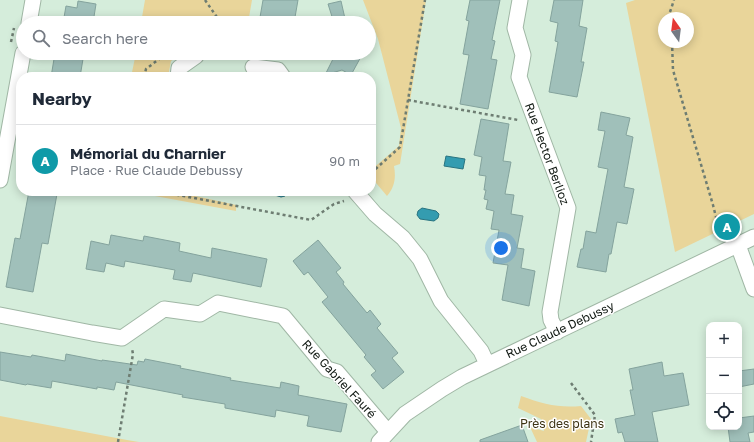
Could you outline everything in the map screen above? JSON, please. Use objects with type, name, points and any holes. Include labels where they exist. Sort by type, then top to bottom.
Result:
[{"type":"street","points":[[30,16],[33,0]]},
{"type":"street","name":"Rue Hector Berlioz","points":[[520,0],[515,28],[523,55],[519,77],[568,208],[550,312],[551,320],[557,332]]},
{"type":"street","points":[[20,72],[22,60]]},
{"type":"street","points":[[179,72],[179,68],[190,60]]},
{"type":"street","points":[[253,67],[278,70],[279,72]]},
{"type":"street","points":[[0,180],[16,92]]},
{"type":"street","points":[[360,196],[375,214],[404,238],[420,259],[441,301],[481,351],[487,364]]},
{"type":"street","name":"Rue Claude Debussy","points":[[383,437],[406,414],[442,389],[487,364],[754,237]]},
{"type":"street","points":[[738,245],[754,289]]},
{"type":"street","name":"Rue Gabriel Fauré","points":[[0,315],[92,334],[122,338],[164,309],[200,314],[218,303],[283,316],[327,369],[337,372],[383,437]]},
{"type":"path","points":[[205,0],[216,16]]},
{"type":"path","points":[[376,169],[400,147],[425,0]]},
{"type":"path","points":[[670,12],[674,0]]},
{"type":"path","points":[[672,48],[673,70],[725,251]]},
{"type":"path","points":[[145,72],[146,69],[158,60]]},
{"type":"path","points":[[408,100],[536,123]]},
{"type":"path","points":[[183,196],[311,220],[352,196]]},
{"type":"path","points":[[118,442],[133,354],[129,333]]},
{"type":"path","points":[[571,383],[595,414],[591,442]]},
{"type":"green space","points":[[145,0],[252,0],[249,16],[142,16]]},
{"type":"green space","points":[[363,0],[426,0],[400,164],[394,166],[394,182],[392,189],[387,196],[376,183],[376,166],[399,146],[401,128],[376,34],[376,16],[369,16]]},
{"type":"green space","points":[[635,0],[754,0],[754,214],[675,252],[626,3]]},
{"type":"green space","points":[[135,60],[172,60],[169,72],[132,72]]},
{"type":"green space","points":[[155,196],[196,196],[236,205],[236,211]]},
{"type":"green space","name":"Près des plans","points":[[521,396],[551,405],[581,406],[591,419],[586,442],[537,442],[530,427],[544,431],[541,419],[518,408]]},
{"type":"green space","points":[[0,416],[127,440],[139,442],[0,442]]},
{"type":"water","points":[[446,156],[465,159],[463,169],[444,166]]},
{"type":"water","points":[[422,208],[436,211],[439,214],[438,218],[434,221],[420,219],[417,215],[418,211]]},
{"type":"building","points":[[263,0],[298,0],[295,16],[260,16]]},
{"type":"building","points":[[470,0],[500,0],[492,40],[495,41],[491,59],[497,60],[488,109],[460,104],[469,55],[463,54],[469,21],[466,20]]},
{"type":"building","points":[[554,0],[583,0],[579,26],[587,28],[581,62],[584,62],[577,97],[549,92],[558,42],[555,41],[558,23],[550,21]]},
{"type":"building","points":[[78,1],[96,4],[94,16],[64,16],[66,6],[77,8]]},
{"type":"building","points":[[341,1],[344,16],[332,16],[328,4]]},
{"type":"building","points":[[54,60],[83,60],[81,72],[52,72]]},
{"type":"building","points":[[332,60],[359,60],[353,72],[346,72],[342,70],[326,72]]},
{"type":"building","points":[[601,112],[630,118],[626,135],[633,137],[624,187],[634,189],[627,224],[617,222],[606,272],[577,267],[581,249],[583,249],[586,231],[596,233],[608,169],[598,167],[605,131],[598,130]]},
{"type":"building","points":[[481,119],[509,124],[503,161],[511,162],[505,194],[514,195],[511,214],[523,216],[517,248],[524,249],[521,268],[535,271],[529,306],[502,300],[508,265],[493,263],[499,230],[491,229],[494,211],[486,209],[488,200],[484,199],[486,190],[484,190],[486,176],[479,175],[482,157],[474,155]]},
{"type":"building","points":[[28,196],[57,196],[48,244],[42,243],[33,292],[6,287],[15,238],[20,239]]},
{"type":"building","points":[[111,235],[143,241],[144,236],[180,243],[179,251],[211,258],[212,248],[267,259],[261,287],[193,273],[191,282],[173,279],[175,270],[125,261],[124,267],[106,263],[104,272],[86,269],[91,241],[109,245]]},
{"type":"building","points":[[318,240],[341,268],[336,272],[344,282],[343,284],[367,313],[370,310],[381,324],[377,328],[398,353],[392,358],[404,372],[383,389],[371,375],[376,371],[364,357],[366,355],[322,302],[328,297],[308,272],[304,275],[293,261]]},
{"type":"building","points":[[0,352],[31,357],[32,355],[65,361],[66,354],[102,361],[137,365],[138,361],[144,362],[145,359],[181,366],[180,368],[231,378],[230,380],[280,388],[281,382],[299,386],[298,395],[347,404],[341,432],[307,426],[309,416],[276,410],[275,417],[225,408],[225,404],[182,397],[183,395],[116,382],[114,390],[97,387],[97,389],[52,381],[51,388],[26,385],[0,380]]},
{"type":"building","points":[[662,362],[664,376],[683,373],[689,405],[652,412],[658,442],[625,442],[622,432],[618,433],[615,419],[635,415],[630,390],[633,390],[629,369]]},
{"type":"building","points":[[754,369],[754,384],[742,386],[742,371]]},
{"type":"building","points":[[754,416],[754,432],[748,433],[750,442],[730,442],[728,430],[742,430],[742,418]]},
{"type":"building","points":[[522,425],[528,442],[480,442],[480,440]]},
{"type":"place","name":"Mémorial du Charnier","points":[[727,227]]}]
